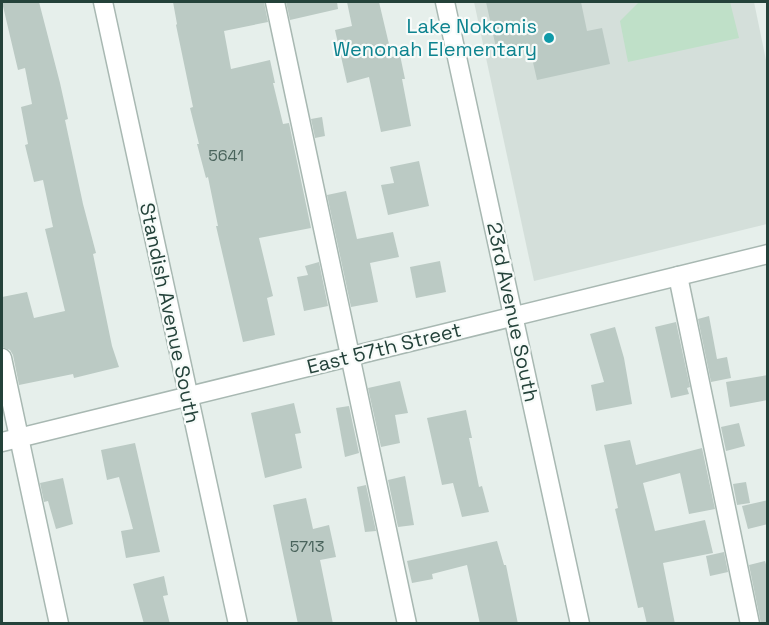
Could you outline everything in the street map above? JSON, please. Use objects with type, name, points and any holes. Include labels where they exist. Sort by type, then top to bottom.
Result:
[{"type":"street","name":"Standish Avenue South","points":[[103,2],[238,624]]},
{"type":"street","points":[[275,2],[407,624]]},
{"type":"street","name":"23rd Avenue South","points":[[445,2],[580,624]]},
{"type":"street","name":"East 57th Street","points":[[10,439],[768,254]]},
{"type":"street","points":[[678,276],[750,624]]},
{"type":"street","points":[[2,358],[10,439],[59,624]]},
{"type":"shaded area","points":[[474,2],[754,2],[767,65],[767,224],[534,281]]},
{"type":"green space","points":[[639,2],[730,2],[739,38],[628,62],[620,21]]},
{"type":"building","points":[[2,2],[39,2],[68,119],[65,120],[96,253],[93,254],[112,346],[119,367],[74,378],[73,374],[19,385],[13,355],[10,350],[2,347],[2,297],[27,292],[34,318],[65,311],[45,229],[53,227],[43,180],[34,182],[25,145],[28,144],[21,107],[32,104],[25,68],[18,70]]},
{"type":"building","points":[[173,2],[264,2],[268,22],[224,31],[231,69],[270,60],[283,124],[289,123],[311,228],[259,238],[273,296],[267,298],[275,335],[243,342],[216,226],[218,226],[208,177],[206,178],[197,144],[199,144],[190,108],[193,107]]},
{"type":"building","points":[[286,2],[337,2],[338,9],[290,20]]},
{"type":"building","points":[[347,2],[379,2],[392,57],[400,55],[411,126],[381,132],[369,77],[347,83],[335,30],[352,26]]},
{"type":"building","name":"Lake Nokomis Wenonah Elementary","points":[[486,2],[581,2],[587,31],[602,28],[610,64],[537,80],[529,45],[497,52]]},
{"type":"building","points":[[322,117],[325,136],[315,138],[311,119]]},
{"type":"building","points":[[419,161],[429,206],[388,215],[381,185],[394,183],[390,167]]},
{"type":"building","points":[[346,191],[357,239],[393,232],[399,257],[370,263],[378,302],[351,307],[327,195]]},
{"type":"building","points":[[440,261],[446,292],[416,298],[410,267]]},
{"type":"building","points":[[319,262],[328,306],[304,311],[297,277],[308,275],[305,266]]},
{"type":"building","points":[[709,316],[717,359],[727,357],[731,378],[711,382],[698,319]]},
{"type":"building","points":[[676,322],[690,387],[687,388],[689,394],[671,398],[655,327]]},
{"type":"building","points":[[615,327],[624,358],[632,404],[596,411],[591,385],[604,382],[590,334]]},
{"type":"building","points":[[768,375],[768,400],[730,407],[726,382]]},
{"type":"building","points":[[400,381],[408,413],[395,415],[400,443],[381,447],[368,388]]},
{"type":"building","points":[[294,403],[301,433],[295,434],[302,468],[265,478],[251,413]]},
{"type":"building","points":[[349,406],[359,453],[345,457],[336,408]]},
{"type":"building","points":[[466,410],[479,487],[482,486],[489,512],[462,517],[453,483],[442,485],[427,418]]},
{"type":"building","points":[[739,423],[745,446],[726,451],[721,427]]},
{"type":"building","points":[[630,440],[636,465],[702,448],[715,509],[689,514],[680,473],[643,483],[655,531],[705,520],[713,553],[663,563],[675,624],[647,624],[643,607],[638,608],[615,509],[618,508],[604,445]]},
{"type":"building","points":[[135,443],[160,552],[126,558],[121,531],[133,529],[119,477],[107,480],[101,450]]},
{"type":"building","points":[[405,476],[414,525],[398,527],[388,480]]},
{"type":"building","points":[[63,478],[73,524],[56,529],[48,501],[44,502],[40,483]]},
{"type":"building","points":[[746,482],[750,503],[737,505],[733,484]]},
{"type":"building","points":[[366,485],[376,531],[365,532],[357,487]]},
{"type":"building","points":[[306,498],[313,529],[329,525],[336,557],[320,560],[333,624],[298,624],[273,505]]},
{"type":"building","points":[[768,500],[768,524],[748,529],[742,506]]},
{"type":"building","points":[[497,541],[504,565],[506,565],[518,624],[480,624],[467,565],[432,574],[433,579],[412,583],[407,561]]},
{"type":"building","points":[[724,552],[728,572],[710,576],[706,556]]},
{"type":"building","points":[[765,561],[768,571],[768,624],[761,624],[749,565]]},
{"type":"building","points":[[164,576],[168,595],[163,596],[170,624],[144,624],[133,584]]},
{"type":"place","name":"Lake Nokomis Wenonah Elementary","points":[[549,38]]}]
